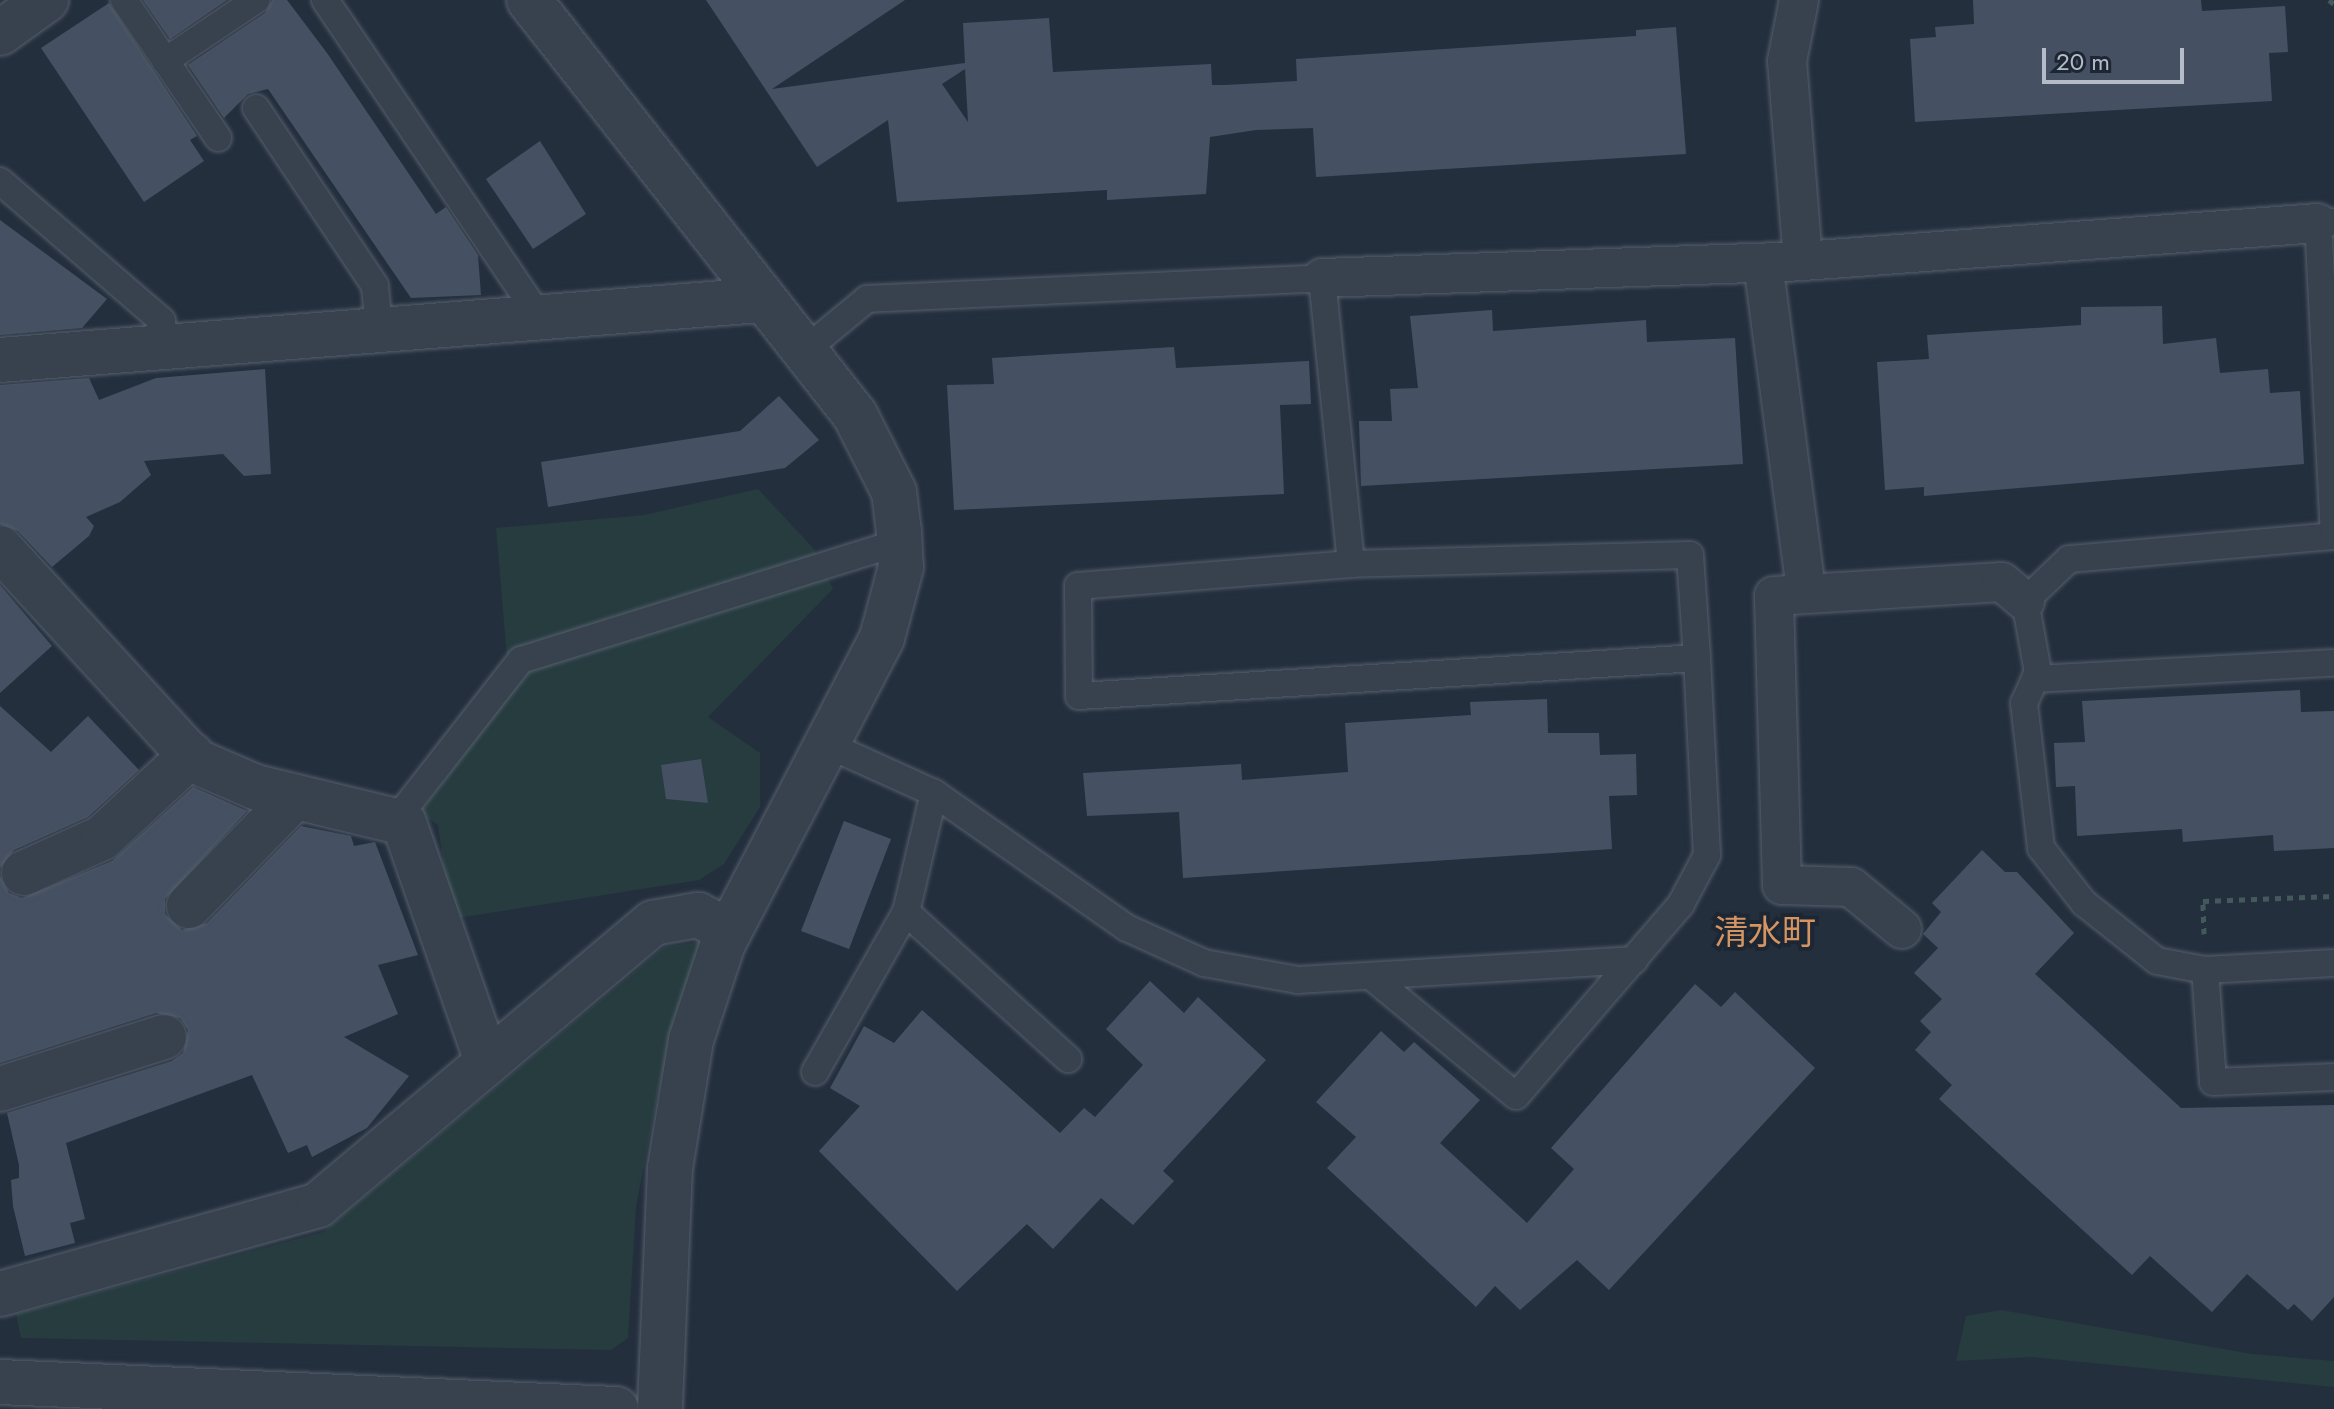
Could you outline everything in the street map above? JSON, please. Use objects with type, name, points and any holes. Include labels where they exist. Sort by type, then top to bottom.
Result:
[{"type":"street","points":[[0,33],[46,0]]},
{"type":"street","points":[[529,0],[804,351],[881,459],[894,492],[899,542],[901,567],[882,638],[729,931],[691,1040],[670,1168],[660,1409]]},
{"type":"street","points":[[1799,0],[1787,61],[1803,261]]},
{"type":"street","points":[[1322,278],[1803,261],[2326,223]]},
{"type":"street","points":[[1763,263],[1806,590]]},
{"type":"street","points":[[0,360],[761,300]]},
{"type":"street","points":[[0,548],[191,755],[295,797],[404,823],[487,1062]]},
{"type":"street","points":[[1902,929],[1851,887],[1782,885],[1774,596],[1806,590],[2002,582],[2025,601]]},
{"type":"street","points":[[24,873],[102,838],[191,755]]},
{"type":"street","points":[[189,906],[295,797]]},
{"type":"street","points":[[0,1294],[318,1205],[653,923],[698,915],[729,931]]},
{"type":"street","points":[[0,1089],[164,1037]]},
{"type":"street","points":[[0,1382],[616,1409]]},
{"type":"lane","points":[[124,0],[218,138]]},
{"type":"lane","points":[[165,61],[256,0]]},
{"type":"lane","points":[[325,0],[540,317]]},
{"type":"lane","points":[[256,108],[375,286],[379,330]]},
{"type":"lane","points":[[0,181],[162,321],[164,347]]},
{"type":"lane","points":[[2326,223],[2334,536],[2069,559],[2025,601],[2035,679],[2024,703],[2041,848],[2084,903],[2157,961],[2205,970],[2334,963]]},
{"type":"lane","points":[[804,351],[867,299],[1322,278],[1351,564]]},
{"type":"lane","points":[[395,821],[521,660],[899,542]]},
{"type":"lane","points":[[1373,978],[1516,1096],[1681,904],[1707,855],[1697,658],[1690,555],[1351,564],[1078,586],[1079,696],[1697,658]]},
{"type":"lane","points":[[2035,679],[2334,663]]},
{"type":"lane","points":[[826,744],[934,793],[1127,928],[1204,963],[1298,980],[1373,978],[1634,960]]},
{"type":"lane","points":[[815,1072],[906,912],[934,793]]},
{"type":"lane","points":[[906,912],[1068,1059]]},
{"type":"lane","points":[[2205,970],[2213,1082],[2334,1077]]},
{"type":"path","points":[[2329,0],[2334,4]]},
{"type":"path","points":[[2205,970],[2203,901],[2334,896]]},
{"type":"green space","points":[[758,489],[814,549],[833,589],[708,717],[760,753],[760,807],[724,864],[699,880],[451,919],[438,825],[420,813],[510,693],[496,528],[644,515]]},
{"type":"green space","points":[[700,942],[658,1092],[636,1207],[628,1338],[611,1350],[21,1338],[16,1314],[323,1232],[664,947]]},
{"type":"green space","points":[[2001,1310],[2252,1354],[2334,1361],[2334,1387],[2032,1357],[1956,1361],[1966,1316]]},
{"type":"building","points":[[143,0],[227,0],[170,39]]},
{"type":"building","points":[[272,0],[287,0],[327,53],[436,214],[446,207],[478,255],[481,295],[411,298],[268,89],[248,94],[224,118],[188,65],[265,13]]},
{"type":"building","points":[[706,0],[905,0],[772,89],[965,63],[963,23],[1049,18],[1053,72],[1211,64],[1212,85],[1297,81],[1296,59],[1636,36],[1636,30],[1676,27],[1686,154],[1316,177],[1313,128],[1256,130],[1210,137],[1206,194],[1107,200],[1107,190],[897,202],[888,120],[817,167]],"holes":[[[965,69],[968,122],[942,84]]]},
{"type":"building","points":[[1973,0],[2201,0],[2202,11],[2285,6],[2288,52],[2269,53],[2272,101],[1915,122],[1910,39],[1936,37],[1935,27],[1974,24]]},
{"type":"building","points":[[109,3],[197,136],[190,140],[204,161],[144,202],[41,48]]},
{"type":"building","points":[[540,141],[586,214],[533,249],[486,179]]},
{"type":"building","points":[[0,220],[107,299],[82,328],[0,335]]},
{"type":"building","points":[[2162,306],[2163,344],[2216,338],[2220,373],[2268,369],[2270,393],[2300,391],[2304,464],[1924,496],[1924,487],[1885,490],[1877,362],[1929,359],[1927,335],[2081,325],[2081,307]]},
{"type":"building","points":[[1492,310],[1493,331],[1646,320],[1647,342],[1735,338],[1743,464],[1361,486],[1359,421],[1392,421],[1390,389],[1418,388],[1410,316]]},
{"type":"building","points":[[1174,347],[1176,368],[1309,361],[1311,404],[1280,405],[1284,494],[954,510],[947,385],[994,384],[992,358]]},
{"type":"building","points":[[265,369],[271,474],[244,476],[223,454],[144,461],[151,475],[120,502],[86,517],[94,526],[89,536],[52,567],[18,531],[0,524],[0,385],[89,378],[99,400],[156,378]]},
{"type":"building","points":[[779,396],[819,440],[785,468],[548,507],[541,462],[740,431]]},
{"type":"building","points":[[0,585],[52,646],[0,693]]},
{"type":"building","points":[[2300,690],[2301,712],[2334,711],[2334,848],[2274,851],[2273,835],[2183,842],[2182,829],[2077,836],[2075,786],[2056,787],[2054,743],[2085,742],[2082,701]]},
{"type":"building","points":[[1547,699],[1548,733],[1599,733],[1600,755],[1636,754],[1637,795],[1609,796],[1612,849],[1183,878],[1179,812],[1087,816],[1083,773],[1241,764],[1242,780],[1348,772],[1345,723],[1471,715],[1470,702]]},
{"type":"building","points":[[0,706],[51,752],[88,716],[139,770],[88,817],[14,850],[0,868]]},
{"type":"building","points":[[701,759],[708,803],[666,799],[661,765]]},
{"type":"building","points":[[193,787],[247,811],[165,899],[165,914],[182,930],[207,923],[301,826],[351,836],[354,846],[375,842],[418,955],[378,965],[398,1014],[344,1037],[409,1076],[367,1128],[312,1157],[307,1145],[288,1153],[252,1075],[66,1143],[85,1219],[70,1223],[75,1243],[25,1256],[13,1206],[11,1180],[19,1178],[19,1165],[7,1113],[172,1061],[183,1053],[188,1030],[180,1018],[156,1013],[0,1063],[0,876],[9,893],[22,898],[112,861]]},
{"type":"building","points":[[844,821],[891,839],[849,949],[801,931]]},
{"type":"building","points":[[1982,850],[2005,872],[2017,872],[2074,933],[2035,974],[2181,1108],[2334,1105],[2334,1297],[2312,1321],[2294,1304],[2288,1310],[2247,1274],[2212,1312],[2150,1256],[2132,1275],[1939,1099],[1952,1085],[1915,1050],[1931,1032],[1920,1021],[1942,999],[1914,973],[1938,948],[1923,934],[1941,912],[1932,903]]},
{"type":"building","points":[[1150,981],[1184,1013],[1198,997],[1266,1060],[1163,1171],[1174,1181],[1133,1225],[1101,1198],[1053,1249],[1027,1224],[957,1291],[819,1151],[860,1106],[830,1088],[864,1026],[894,1043],[922,1010],[1060,1133],[1084,1108],[1095,1117],[1143,1065],[1106,1029]]},
{"type":"building","points":[[1695,984],[1721,1007],[1735,992],[1815,1068],[1609,1290],[1577,1260],[1520,1310],[1495,1286],[1476,1307],[1327,1168],[1356,1137],[1316,1102],[1381,1031],[1404,1052],[1414,1042],[1480,1100],[1440,1143],[1527,1223],[1574,1169],[1551,1148]]},
{"type":"district","name":"清水町","points":[[1765,933]]}]
